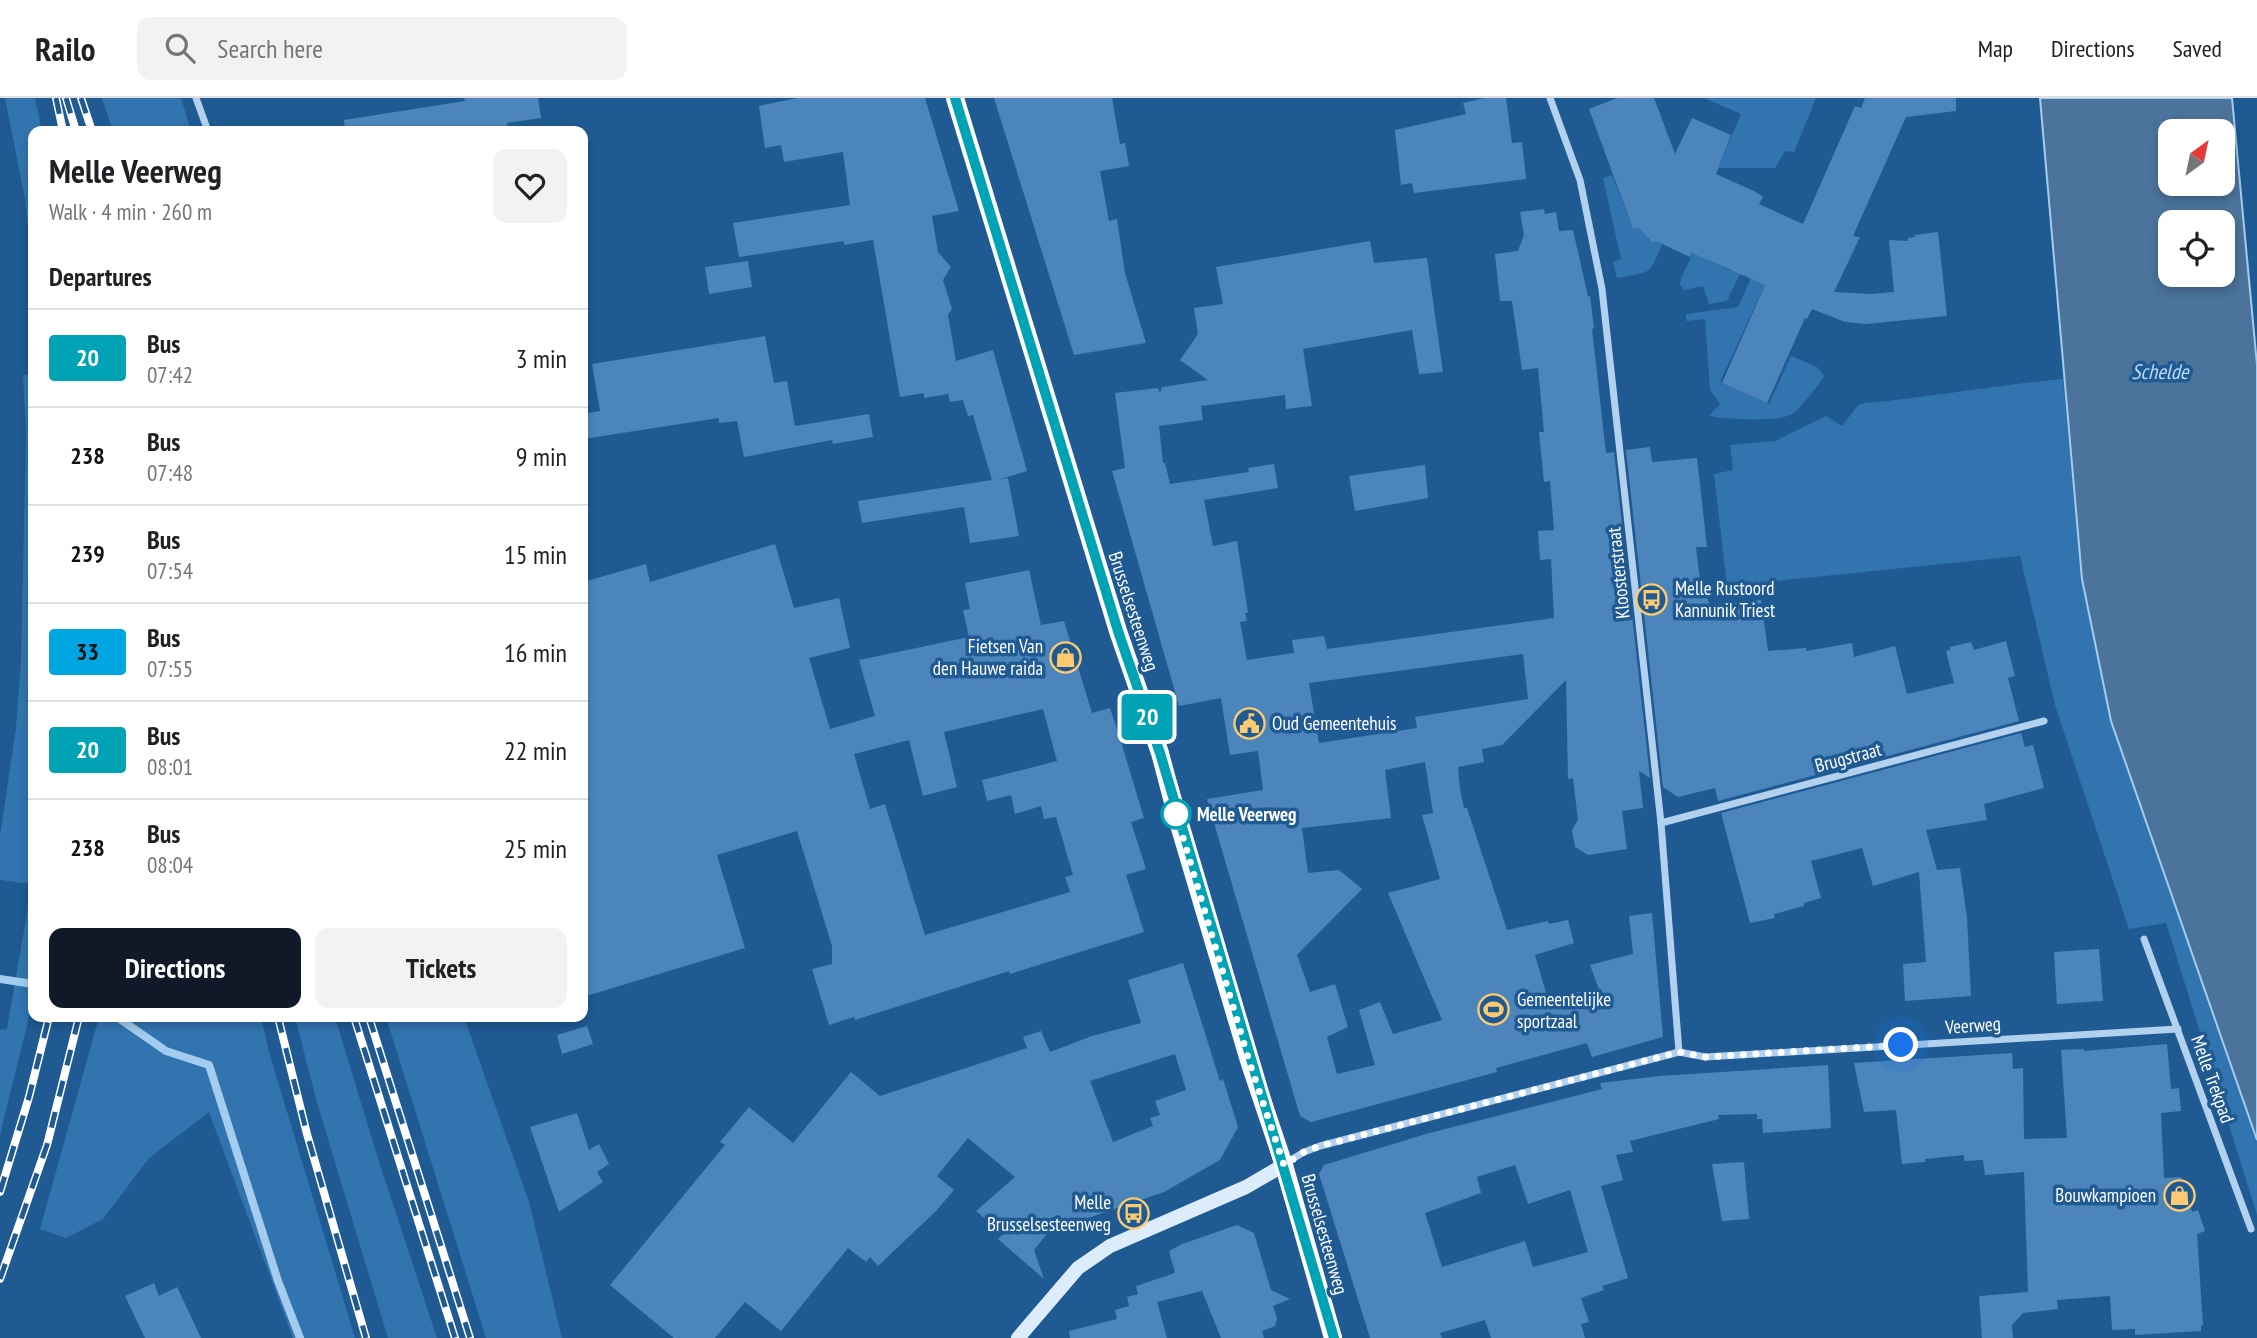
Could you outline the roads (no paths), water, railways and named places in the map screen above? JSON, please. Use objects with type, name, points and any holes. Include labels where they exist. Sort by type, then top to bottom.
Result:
[{"type":"main road","name":"Brusselsesteenweg","points":[[955,98],[1114,618],[1160,753],[1250,1064],[1284,1165],[1334,1338]]},
{"type":"main road","points":[[1018,1338],[1078,1268],[1110,1246],[1246,1187],[1284,1165]]},
{"type":"street","points":[[196,98],[206,126]]},
{"type":"street","name":"Kloosterstraat","points":[[1550,98],[1580,180],[1602,289],[1661,823],[1679,1052]]},
{"type":"street","name":"Brugstraat","points":[[1661,823],[2044,721]]},
{"type":"street","name":"Melle Trekpad","points":[[2144,939],[2251,1229]]},
{"type":"street","name":"Veerweg","points":[[1284,1165],[1304,1152],[1320,1146],[1679,1052],[1705,1057],[2178,1029]]},
{"type":"water","name":"Schelde","points":[[2040,98],[2232,98],[2234,119],[2158,119],[2158,196],[2235,196],[2235,130],[2257,365],[2257,1140],[2111,721],[2082,579]]},
{"type":"waterway","points":[[0,979],[28,983]]},
{"type":"waterway","points":[[124,1022],[166,1051],[209,1065],[278,1281],[300,1338]]},
{"type":"railway","points":[[56,98],[62,126]]},
{"type":"railway","points":[[66,98],[74,126]]},
{"type":"railway","points":[[81,98],[90,126]]},
{"type":"railway","points":[[0,1192],[29,1097],[48,1022]]},
{"type":"railway","points":[[0,1279],[47,1145],[78,1022]]},
{"type":"railway","points":[[279,1022],[307,1134],[366,1338]]},
{"type":"railway","points":[[356,1022],[455,1338]]},
{"type":"railway","points":[[371,1022],[470,1338]]},
{"type":"place","name":"Melle Rustoord Kannunik Triest","points":[[1652,599]]},
{"type":"place","name":"Fietsen Van den Hauwe raida","points":[[1066,657]]},
{"type":"place","name":"Oud Gemeentehuis","points":[[1249,723]]},
{"type":"place","name":"Melle Veerweg","points":[[1176,814]]},
{"type":"place","name":"Gemeentelijke sportzaal","points":[[1494,1010]]},
{"type":"place","name":"Bouwkampioen","points":[[2179,1195]]},
{"type":"place","name":"Melle Brusselsesteenweg","points":[[1134,1213]]}]
